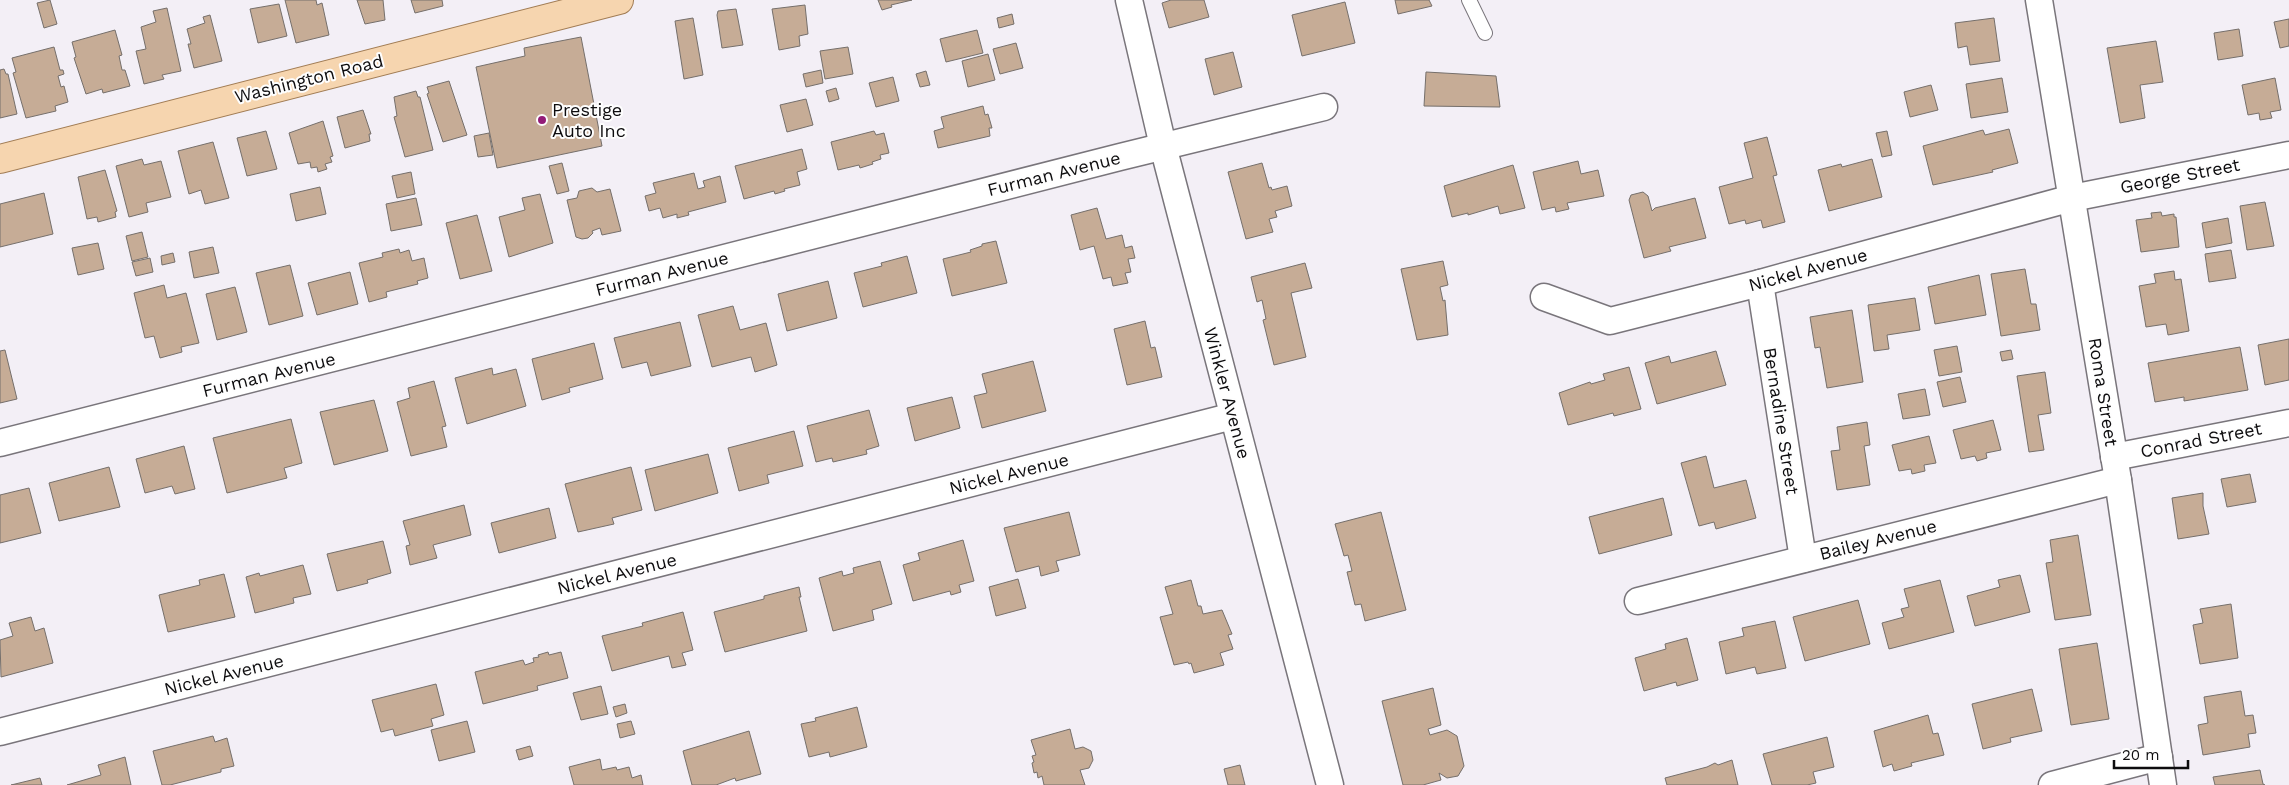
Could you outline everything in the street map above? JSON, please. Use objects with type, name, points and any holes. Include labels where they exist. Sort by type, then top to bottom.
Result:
[{"type":"main road","name":"Washington Road","points":[[0,159],[573,6],[619,0]]},
{"type":"street","name":"Winkler Avenue","points":[[1129,0],[1163,146],[1330,785]]},
{"type":"street","name":"Roma Street","points":[[2039,0],[2116,468],[2163,785]]},
{"type":"street","name":"Furman Avenue","points":[[0,443],[1163,146],[1324,107]]},
{"type":"street","name":"George Street","points":[[2072,198],[2289,155]]},
{"type":"street","name":"Nickel Avenue","points":[[1544,297],[1610,321],[1760,283],[2072,198]]},
{"type":"street","name":"Bernadine Street","points":[[1760,283],[1803,559]]},
{"type":"street","name":"Nickel Avenue","points":[[0,732],[1233,416]]},
{"type":"street","name":"Conrad Street","points":[[2116,468],[2289,423]]},
{"type":"street","name":"Bailey Avenue","points":[[1638,601],[1803,559],[2116,468]]},
{"type":"street","points":[[2052,785],[2158,757]]},
{"type":"lane","points":[[1469,0],[1485,33]]},
{"type":"building","points":[[50,0],[57,24],[44,28],[37,3]]},
{"type":"building","points":[[285,0],[316,0],[317,5],[322,3],[329,35],[296,43]]},
{"type":"building","points":[[357,0],[383,0],[385,20],[365,24]]},
{"type":"building","points":[[411,0],[442,0],[443,6],[415,13]]},
{"type":"building","points":[[878,0],[912,0],[891,5],[892,7],[882,10]]},
{"type":"building","points":[[1171,0],[1204,0],[1209,17],[1169,28],[1162,3]]},
{"type":"building","points":[[1395,0],[1429,0],[1432,6],[1398,14]]},
{"type":"building","points":[[1345,2],[1355,43],[1302,56],[1292,15]]},
{"type":"building","points":[[279,4],[287,36],[258,43],[250,9]]},
{"type":"building","points":[[805,5],[808,34],[799,36],[800,46],[779,50],[772,9]]},
{"type":"building","points":[[167,8],[181,71],[162,75],[164,79],[144,84],[136,51],[146,49],[141,27],[156,22],[153,11]]},
{"type":"building","points":[[736,9],[743,45],[722,48],[718,11]]},
{"type":"building","points":[[1012,14],[1014,24],[999,28],[997,18]]},
{"type":"building","points":[[210,15],[222,61],[194,68],[188,44],[191,44],[187,29],[205,23],[203,17]]},
{"type":"building","points":[[693,18],[703,75],[684,79],[675,21]]},
{"type":"building","points":[[1994,18],[2000,61],[1970,65],[1967,46],[1958,48],[1955,23]]},
{"type":"building","points":[[2289,19],[2289,46],[2280,48],[2274,22]]},
{"type":"building","points":[[2239,29],[2243,56],[2218,60],[2214,33]]},
{"type":"building","points":[[115,30],[122,55],[119,56],[122,70],[125,70],[130,86],[103,93],[102,89],[86,94],[74,58],[76,57],[72,42]]},
{"type":"building","points":[[977,30],[983,53],[946,62],[940,39]]},
{"type":"building","name":"Prestige Auto Inc","points":[[581,37],[602,146],[497,168],[476,67],[525,56],[524,48]]},
{"type":"building","points":[[2156,41],[2163,82],[2140,85],[2145,118],[2120,123],[2107,48]]},
{"type":"building","points":[[1016,43],[1023,68],[1000,74],[993,49]]},
{"type":"building","points":[[54,47],[60,70],[63,70],[64,74],[58,76],[61,87],[64,86],[68,102],[55,106],[56,111],[26,118],[13,73],[16,72],[12,58]]},
{"type":"building","points":[[848,47],[853,74],[825,79],[820,51]]},
{"type":"building","points":[[1233,52],[1242,87],[1214,95],[1205,59]]},
{"type":"building","points":[[988,54],[995,80],[968,87],[962,61]]},
{"type":"building","points":[[4,69],[6,74],[8,74],[17,114],[0,118],[0,70]]},
{"type":"building","points":[[821,70],[823,83],[806,87],[803,74]]},
{"type":"building","points":[[926,71],[930,85],[920,87],[916,74]]},
{"type":"building","points":[[1426,72],[1496,76],[1500,107],[1424,106]]},
{"type":"building","points":[[893,77],[899,101],[876,107],[869,83]]},
{"type":"building","points":[[2002,78],[2008,112],[1971,118],[1966,84]]},
{"type":"building","points":[[2275,78],[2281,110],[2270,112],[2272,118],[2260,120],[2259,113],[2248,115],[2242,85]]},
{"type":"building","points":[[449,81],[467,135],[443,142],[427,94],[429,93],[427,87]]},
{"type":"building","points":[[1931,85],[1938,110],[1910,117],[1904,92]]},
{"type":"building","points":[[836,88],[839,99],[829,102],[826,91]]},
{"type":"building","points":[[416,91],[418,97],[420,97],[433,150],[405,157],[394,117],[397,116],[394,97]]},
{"type":"building","points":[[806,99],[813,125],[787,132],[780,105]]},
{"type":"building","points":[[983,106],[985,115],[988,114],[992,128],[989,128],[990,136],[938,148],[934,131],[944,128],[941,117]]},
{"type":"building","points":[[363,110],[371,134],[369,134],[370,141],[345,148],[337,117]]},
{"type":"building","points":[[323,121],[333,156],[330,157],[332,162],[325,164],[327,169],[318,172],[317,167],[311,168],[310,162],[298,164],[289,133]]},
{"type":"building","points":[[2009,129],[2018,163],[1992,170],[1993,172],[1933,185],[1923,146],[1983,130],[1985,135]]},
{"type":"building","points":[[266,131],[277,169],[247,176],[237,138]]},
{"type":"building","points":[[874,131],[876,135],[884,133],[889,153],[880,155],[881,159],[872,162],[873,164],[860,168],[859,165],[838,170],[831,142]]},
{"type":"building","points":[[1887,131],[1892,155],[1882,157],[1876,133]]},
{"type":"building","points":[[489,133],[493,155],[478,157],[474,136]]},
{"type":"building","points":[[1767,137],[1777,175],[1773,176],[1785,222],[1763,228],[1761,220],[1746,224],[1745,220],[1729,224],[1719,187],[1753,178],[1744,143]]},
{"type":"building","points":[[213,142],[229,198],[205,204],[201,190],[189,194],[178,151]]},
{"type":"building","points":[[802,149],[807,169],[797,172],[800,185],[784,189],[785,191],[775,194],[774,191],[744,199],[735,166]]},
{"type":"building","points":[[142,159],[144,165],[161,161],[171,197],[146,203],[148,212],[129,217],[116,166]]},
{"type":"building","points":[[1872,159],[1882,197],[1829,211],[1818,170],[1841,164],[1842,167]]},
{"type":"building","points":[[1578,161],[1581,174],[1598,170],[1604,196],[1567,203],[1569,209],[1556,212],[1555,207],[1542,210],[1533,172]]},
{"type":"building","points":[[562,163],[569,191],[557,194],[549,166]]},
{"type":"building","points":[[1262,163],[1269,188],[1271,187],[1272,190],[1287,186],[1292,206],[1275,211],[1277,217],[1269,219],[1273,232],[1246,239],[1228,172]]},
{"type":"building","points":[[1513,165],[1525,208],[1500,214],[1498,206],[1468,215],[1468,213],[1452,217],[1444,186]]},
{"type":"building","points":[[105,170],[117,211],[115,212],[116,217],[98,222],[97,217],[87,219],[78,177]]},
{"type":"building","points":[[411,172],[415,194],[397,198],[392,176]]},
{"type":"building","points":[[694,173],[698,189],[705,187],[703,181],[720,176],[726,202],[688,212],[689,215],[677,218],[677,214],[663,218],[660,208],[649,211],[645,196],[656,193],[653,183]]},
{"type":"building","points":[[320,187],[326,214],[296,221],[290,194]]},
{"type":"building","points":[[592,188],[597,192],[610,189],[621,231],[602,235],[600,228],[592,231],[593,233],[588,238],[582,239],[576,237],[567,200],[577,198],[579,191]]},
{"type":"building","points":[[1643,192],[1648,196],[1652,211],[1655,208],[1695,198],[1706,238],[1669,247],[1671,251],[1644,258],[1629,200],[1631,195]]},
{"type":"building","points":[[44,193],[53,234],[0,247],[0,204]]},
{"type":"building","points":[[540,194],[553,243],[509,257],[499,217],[525,210],[522,198]]},
{"type":"building","points":[[416,198],[422,225],[391,231],[386,204]]},
{"type":"building","points":[[2265,202],[2274,246],[2247,250],[2240,206]]},
{"type":"building","points":[[1097,208],[1106,239],[1122,235],[1125,248],[1132,246],[1135,258],[1128,259],[1131,272],[1125,273],[1128,283],[1113,286],[1111,277],[1103,279],[1094,246],[1080,250],[1071,215]]},
{"type":"building","points":[[2161,212],[2162,216],[2174,214],[2174,217],[2176,217],[2179,247],[2141,252],[2136,220],[2152,218],[2151,213]]},
{"type":"building","points":[[477,215],[492,271],[460,279],[446,223]]},
{"type":"building","points":[[2228,218],[2232,243],[2206,248],[2202,223]]},
{"type":"building","points":[[142,232],[148,257],[132,261],[126,236]]},
{"type":"building","points":[[996,241],[1007,283],[952,296],[943,259],[971,252],[970,250],[982,246],[982,244]]},
{"type":"building","points":[[98,243],[104,269],[78,275],[72,248]]},
{"type":"building","points":[[213,247],[219,273],[194,278],[189,252]]},
{"type":"building","points":[[399,249],[400,253],[409,250],[412,261],[424,258],[428,278],[417,281],[418,284],[386,292],[387,297],[369,302],[359,263],[383,257],[382,253]]},
{"type":"building","points":[[2231,250],[2236,278],[2209,282],[2205,254]]},
{"type":"building","points":[[173,253],[175,262],[162,265],[161,256]]},
{"type":"building","points":[[907,256],[917,293],[863,307],[854,273],[882,266],[881,263]]},
{"type":"building","points":[[150,258],[153,272],[136,276],[132,262]]},
{"type":"building","points":[[1443,261],[1448,285],[1440,287],[1443,301],[1445,300],[1448,335],[1417,340],[1401,269]]},
{"type":"building","points":[[1305,263],[1312,288],[1291,293],[1306,357],[1274,365],[1263,320],[1266,319],[1262,300],[1257,302],[1251,277]]},
{"type":"building","points":[[290,265],[303,316],[269,325],[256,273]]},
{"type":"building","points":[[2025,269],[2031,304],[2036,304],[2040,330],[2001,336],[1991,274]]},
{"type":"building","points":[[2174,271],[2175,280],[2181,279],[2189,331],[2168,335],[2166,324],[2146,327],[2139,286],[2156,283],[2154,274]]},
{"type":"building","points":[[350,272],[358,304],[317,315],[308,283]]},
{"type":"building","points":[[1979,275],[1986,315],[1935,324],[1928,287]]},
{"type":"building","points":[[828,281],[837,318],[787,331],[778,294]]},
{"type":"building","points":[[164,285],[167,298],[186,293],[199,343],[181,347],[182,352],[160,358],[154,336],[145,338],[134,293]]},
{"type":"building","points":[[235,287],[247,332],[217,340],[206,294]]},
{"type":"building","points":[[1915,298],[1920,330],[1887,335],[1889,349],[1874,351],[1868,305]]},
{"type":"building","points":[[733,306],[740,330],[766,323],[777,365],[755,372],[751,357],[712,367],[698,315]]},
{"type":"building","points":[[1852,310],[1863,382],[1827,388],[1820,347],[1815,348],[1810,317]]},
{"type":"building","points":[[1145,321],[1151,348],[1155,347],[1162,377],[1127,385],[1114,329]]},
{"type":"building","points":[[680,322],[691,366],[651,376],[647,362],[622,368],[614,338]]},
{"type":"building","points":[[2289,339],[2289,380],[2265,385],[2258,345]]},
{"type":"building","points":[[594,343],[603,379],[569,388],[570,392],[542,400],[532,359]]},
{"type":"building","points":[[1957,346],[1962,372],[1939,376],[1934,350]]},
{"type":"building","points":[[2240,347],[2248,390],[2184,401],[2184,397],[2155,402],[2148,363]]},
{"type":"building","points":[[5,350],[17,399],[0,403],[0,351]]},
{"type":"building","points":[[2011,350],[2013,359],[2002,361],[2000,352]]},
{"type":"building","points":[[1716,351],[1726,385],[1657,404],[1645,363],[1669,356],[1671,363]]},
{"type":"building","points":[[1033,361],[1046,411],[982,428],[974,396],[987,393],[982,374]]},
{"type":"building","points":[[1629,367],[1641,409],[1614,416],[1613,413],[1568,425],[1559,393],[1590,382],[1591,384],[1605,380],[1603,374]]},
{"type":"building","points":[[492,368],[493,375],[516,369],[526,406],[467,424],[455,378]]},
{"type":"building","points":[[2045,372],[2051,413],[2038,415],[2044,450],[2029,452],[2017,376]]},
{"type":"building","points":[[1960,377],[1966,402],[1943,407],[1937,382]]},
{"type":"building","points":[[434,381],[446,426],[442,427],[447,447],[411,456],[397,402],[410,398],[408,388]]},
{"type":"building","points":[[1925,389],[1930,415],[1903,419],[1898,394]]},
{"type":"building","points":[[952,397],[960,428],[915,441],[907,408]]},
{"type":"building","points":[[374,400],[388,451],[334,465],[320,412]]},
{"type":"building","points":[[869,410],[879,446],[866,450],[867,454],[833,462],[832,458],[816,462],[807,426]]},
{"type":"building","points":[[291,419],[302,463],[284,468],[287,478],[227,493],[213,438]]},
{"type":"building","points":[[1993,420],[2001,450],[1986,453],[1987,458],[1977,461],[1975,456],[1961,459],[1953,430]]},
{"type":"building","points":[[1867,422],[1870,445],[1864,446],[1870,485],[1837,490],[1831,451],[1840,450],[1837,427]]},
{"type":"building","points":[[794,431],[803,466],[767,475],[769,483],[739,491],[728,448]]},
{"type":"building","points":[[1929,436],[1936,463],[1924,465],[1925,471],[1912,474],[1911,469],[1899,471],[1892,445]]},
{"type":"building","points":[[184,446],[195,489],[175,494],[172,486],[145,493],[136,459]]},
{"type":"building","points":[[708,454],[718,493],[655,511],[645,470]]},
{"type":"building","points":[[1706,456],[1714,488],[1746,480],[1756,518],[1716,529],[1714,522],[1699,526],[1681,463]]},
{"type":"building","points":[[109,467],[120,507],[59,521],[49,483]]},
{"type":"building","points":[[631,467],[642,510],[612,518],[614,524],[578,532],[565,484]]},
{"type":"building","points":[[2250,474],[2256,502],[2227,507],[2221,479]]},
{"type":"building","points":[[29,488],[41,533],[0,543],[0,495]]},
{"type":"building","points":[[2203,493],[2203,506],[2209,534],[2178,539],[2172,498]]},
{"type":"building","points":[[1663,498],[1672,535],[1599,554],[1589,517]]},
{"type":"building","points":[[464,505],[471,535],[433,545],[437,558],[410,565],[406,546],[410,545],[403,521]]},
{"type":"building","points":[[549,508],[556,538],[499,553],[491,523]]},
{"type":"building","points":[[1069,512],[1080,555],[1056,561],[1059,571],[1041,576],[1039,566],[1016,572],[1004,528]]},
{"type":"building","points":[[1381,512],[1406,610],[1365,621],[1361,604],[1355,605],[1347,572],[1352,571],[1348,555],[1344,556],[1335,524]]},
{"type":"building","points":[[2078,535],[2091,615],[2055,620],[2046,563],[2053,562],[2050,540]]},
{"type":"building","points":[[963,540],[974,581],[959,585],[961,592],[951,595],[950,591],[913,601],[903,565],[920,560],[918,553]]},
{"type":"building","points":[[383,541],[391,573],[367,580],[368,583],[337,591],[327,554]]},
{"type":"building","points":[[880,561],[892,604],[872,610],[874,620],[833,631],[819,578],[842,571],[843,576],[854,573],[853,568]]},
{"type":"building","points":[[303,565],[311,594],[293,598],[294,603],[255,613],[246,577],[259,573],[260,576]]},
{"type":"building","points":[[224,574],[235,617],[168,632],[159,595],[200,585],[199,580]]},
{"type":"building","points":[[2020,575],[2030,612],[1975,626],[1967,596],[2000,587],[1998,580]]},
{"type":"building","points":[[1018,579],[1026,608],[996,616],[989,587]]},
{"type":"building","points":[[1191,580],[1198,606],[1201,606],[1203,614],[1222,610],[1232,634],[1228,635],[1233,649],[1220,653],[1224,665],[1194,673],[1191,663],[1174,665],[1160,617],[1173,614],[1165,587]]},
{"type":"building","points":[[1940,580],[1954,632],[1889,649],[1882,623],[1904,617],[1901,609],[1909,607],[1904,589]]},
{"type":"building","points":[[799,587],[801,597],[799,597],[807,631],[725,652],[714,612],[764,599],[764,596]]},
{"type":"building","points":[[1858,600],[1870,644],[1805,661],[1793,617]]},
{"type":"building","points":[[2231,604],[2238,658],[2200,664],[2193,625],[2203,623],[2200,609]]},
{"type":"building","points":[[683,612],[693,650],[682,653],[686,665],[672,668],[669,656],[612,671],[602,636],[643,626],[642,623]]},
{"type":"building","points":[[31,617],[35,631],[44,628],[53,663],[1,677],[0,640],[13,636],[9,623]]},
{"type":"building","points":[[1775,621],[1786,668],[1757,674],[1755,667],[1726,674],[1719,642],[1744,636],[1742,628]]},
{"type":"building","points":[[1687,638],[1698,680],[1677,686],[1676,682],[1644,691],[1635,658],[1666,649],[1665,644]]},
{"type":"building","points":[[2097,643],[2109,719],[2071,725],[2059,649]]},
{"type":"building","points":[[548,652],[549,655],[561,652],[568,678],[537,686],[538,690],[483,704],[475,672],[523,660],[525,665],[534,662],[533,658],[539,657],[538,655]]},
{"type":"building","points":[[436,684],[444,715],[431,719],[433,726],[395,736],[393,729],[381,732],[372,700]]},
{"type":"building","points":[[601,686],[608,714],[581,720],[573,693]]},
{"type":"building","points":[[1433,688],[1441,725],[1428,729],[1430,735],[1447,730],[1457,736],[1464,766],[1458,776],[1447,778],[1439,773],[1441,780],[1423,785],[1403,785],[1382,701]]},
{"type":"building","points":[[2032,689],[2042,731],[2010,738],[2011,742],[1983,749],[1972,704]]},
{"type":"building","points":[[2241,691],[2245,716],[2253,715],[2256,733],[2248,734],[2250,747],[2203,755],[2198,725],[2208,723],[2204,697]]},
{"type":"building","points":[[625,704],[627,713],[616,717],[613,707]]},
{"type":"building","points":[[857,707],[867,747],[830,757],[829,752],[809,757],[801,724],[816,721],[815,718]]},
{"type":"building","points":[[1928,715],[1933,734],[1938,733],[1944,755],[1911,763],[1912,766],[1894,771],[1892,764],[1883,767],[1874,731]]},
{"type":"building","points":[[467,721],[475,752],[439,761],[431,730]]},
{"type":"building","points":[[631,721],[635,734],[620,738],[617,724]]},
{"type":"building","points":[[1070,729],[1075,749],[1083,747],[1091,751],[1093,760],[1089,768],[1080,770],[1085,785],[1044,785],[1042,776],[1038,778],[1037,772],[1034,773],[1032,756],[1036,755],[1031,740]]},
{"type":"building","points":[[749,731],[761,774],[736,781],[735,778],[716,785],[692,785],[683,751]]},
{"type":"building","points":[[213,736],[215,742],[227,738],[234,766],[221,769],[221,772],[170,785],[162,785],[153,751]]},
{"type":"building","points":[[1827,737],[1834,767],[1813,772],[1816,783],[1807,785],[1772,785],[1763,754]]},
{"type":"building","points":[[530,746],[533,756],[519,760],[516,750]]},
{"type":"building","points":[[125,757],[131,785],[67,785],[101,775],[98,765]]},
{"type":"building","points":[[600,759],[602,770],[616,767],[617,770],[629,767],[632,778],[641,775],[643,785],[574,785],[569,767]]},
{"type":"building","points":[[1732,760],[1738,785],[1667,785],[1665,778],[1707,767],[1715,763],[1718,765]]},
{"type":"building","points":[[1240,765],[1245,785],[1228,785],[1224,769]]},
{"type":"building","points":[[2260,770],[2263,784],[2265,785],[2215,785],[2213,777]]},
{"type":"building","points":[[40,778],[42,785],[11,785]]},
{"type":"place","name":"Prestige Auto Inc","points":[[542,120]]}]
